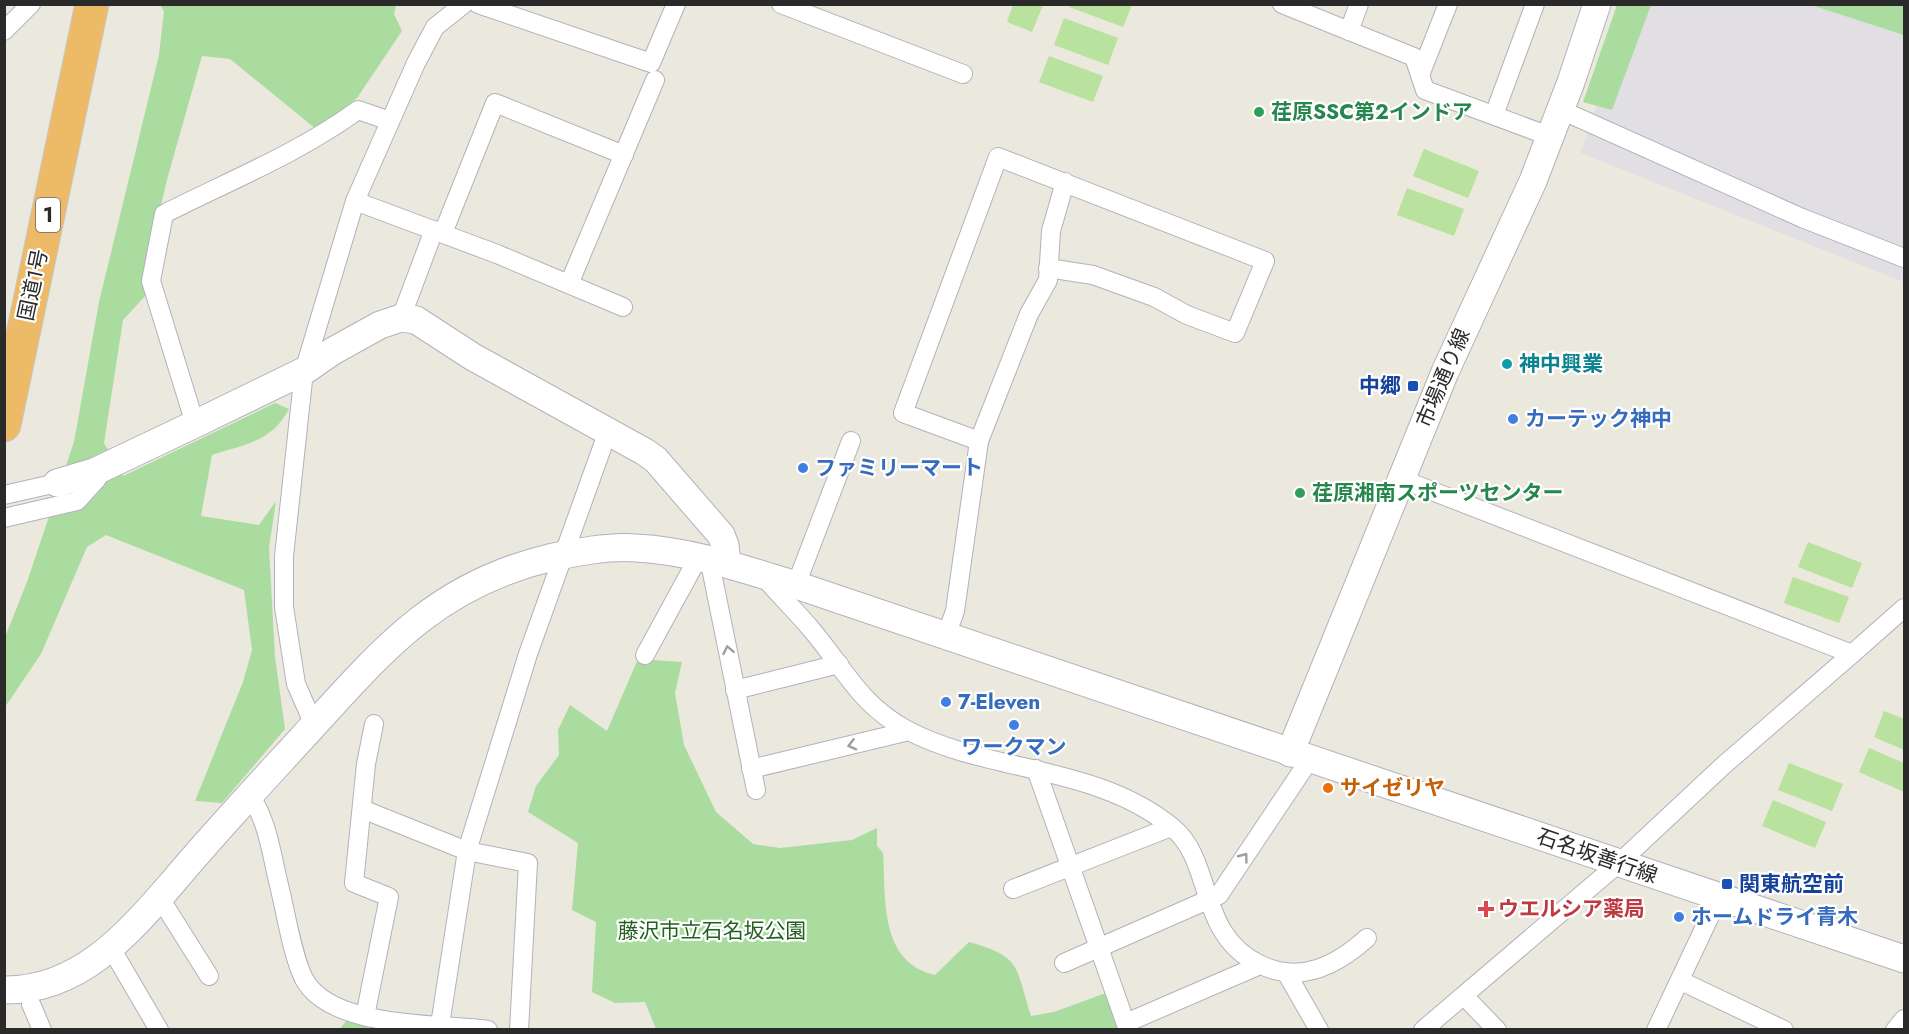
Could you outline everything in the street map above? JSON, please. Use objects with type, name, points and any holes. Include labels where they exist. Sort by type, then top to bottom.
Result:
[{"type":"highway","name":"国道1号","points":[[4,341],[74,4]]},
{"type":"highway","name":"国道1号","points":[[4,425],[92,4]]},
{"type":"street","points":[[4,31],[31,4]]},
{"type":"street","points":[[314,725],[296,684],[284,607],[284,556],[304,371],[355,201],[435,27],[464,4]]},
{"type":"street","points":[[478,4],[651,63],[676,4]]},
{"type":"street","points":[[782,4],[963,74]]},
{"type":"street","points":[[1282,4],[1414,57],[1425,90],[1550,136]]},
{"type":"street","points":[[1349,31],[1359,4]]},
{"type":"street","points":[[1420,75],[1448,4]]},
{"type":"street","points":[[1494,115],[1535,4]]},
{"type":"street","name":"市場通り線","points":[[1300,756],[1401,478],[1445,372],[1533,181],[1561,110],[1597,4]]},
{"type":"street","points":[[569,284],[655,80]]},
{"type":"street","points":[[401,318],[495,103],[624,155]]},
{"type":"street","points":[[195,424],[151,281],[164,214],[289,153],[336,126],[358,110],[390,121]]},
{"type":"street","points":[[1561,110],[1802,218],[1905,258]]},
{"type":"street","points":[[979,441],[903,413],[998,157],[1265,261],[1235,333],[1187,315],[1154,297],[1093,275],[1048,268]]},
{"type":"street","points":[[946,636],[955,611],[979,441],[1029,314],[1048,280],[1051,231],[1065,182]]},
{"type":"street","points":[[355,201],[438,231],[623,307]]},
{"type":"street","points":[[4,518],[304,371],[333,351],[380,325],[401,318],[416,320],[473,357],[656,460],[721,535],[726,544],[712,559],[645,655]]},
{"type":"street","points":[[440,1025],[467,851],[497,748],[608,431]]},
{"type":"street","points":[[796,585],[851,441]]},
{"type":"street","points":[[1401,478],[1852,654]]},
{"type":"street","points":[[4,495],[55,495],[77,501],[97,479]]},
{"type":"street","name":"石名坂善行線","points":[[4,990],[50,985],[78,972],[111,948],[160,898],[249,794],[385,649],[432,609],[485,578],[513,567],[563,555],[633,547],[712,559],[796,585],[1905,959]]},
{"type":"street","points":[[712,559],[735,690],[756,790]]},
{"type":"street","points":[[762,574],[839,664],[864,700],[879,713],[909,731],[951,747],[1036,769],[1109,792],[1171,826],[1187,845],[1222,932],[1233,945],[1260,965],[1287,974],[1305,973],[1329,967],[1367,938]]},
{"type":"street","points":[[1423,1029],[1619,863],[1725,764],[1905,608]]},
{"type":"street","points":[[735,690],[839,664]]},
{"type":"street","points":[[365,1016],[389,897],[354,883],[366,764],[374,724]]},
{"type":"street","points":[[752,770],[909,731]]},
{"type":"street","points":[[1064,963],[1207,898],[1219,895],[1300,756]]},
{"type":"street","points":[[1036,769],[1127,1026],[1260,965]]},
{"type":"street","points":[[249,794],[263,819],[304,978],[313,991],[327,1002],[365,1016],[488,1029]]},
{"type":"street","points":[[362,809],[467,851],[528,862],[519,1029]]},
{"type":"street","points":[[1013,889],[1071,868],[1171,826]]},
{"type":"street","points":[[1656,1029],[1681,981],[1719,897]]},
{"type":"street","points":[[160,898],[208,976]]},
{"type":"street","points":[[111,948],[159,1029]]},
{"type":"street","points":[[1287,974],[1319,1029]]},
{"type":"street","points":[[1681,981],[1784,1029]]},
{"type":"street","points":[[1464,996],[1497,1029]]},
{"type":"street","points":[[31,1004],[42,1029]]},
{"type":"street","points":[[1895,1029],[1905,1019]]},
{"type":"shaded area","points":[[1630,5],[1904,5],[1904,282],[1581,153]]},
{"type":"green space","points":[[1070,4],[1132,5],[1123,27],[1069,7]]},
{"type":"green space","points":[[160,5],[396,5],[394,14],[402,31],[357,98],[316,129],[230,59],[202,56],[168,176],[145,272],[148,293],[123,320],[104,443],[123,476],[275,403],[289,409],[282,420],[266,435],[212,455],[201,516],[259,525],[276,501],[269,548],[275,657],[285,729],[222,803],[195,801],[243,682],[252,650],[244,590],[106,535],[87,547],[41,654],[5,707],[5,637],[27,582],[74,442],[99,302],[159,55],[164,11]]},
{"type":"green space","points":[[1013,5],[1043,5],[1032,32],[1007,22]]},
{"type":"green space","points":[[1617,5],[1651,5],[1612,110],[1583,102]]},
{"type":"green space","points":[[1811,5],[1904,5],[1904,35]]},
{"type":"green space","points":[[1064,18],[1118,38],[1108,65],[1054,45]]},
{"type":"green space","points":[[1049,56],[1103,76],[1093,102],[1039,82]]},
{"type":"green space","points":[[1424,149],[1479,171],[1468,198],[1413,176]]},
{"type":"green space","points":[[1407,188],[1464,209],[1454,236],[1397,215]]},
{"type":"green space","points":[[1808,542],[1862,563],[1852,588],[1798,567]]},
{"type":"green space","points":[[1793,577],[1849,597],[1839,623],[1784,603]]},
{"type":"green space","name":"藤沢市立石名坂公園","points":[[638,659],[682,662],[675,693],[684,745],[716,812],[753,844],[780,848],[852,840],[877,828],[877,846],[883,853],[889,926],[895,943],[904,957],[917,968],[935,975],[969,942],[987,947],[1008,959],[1014,966],[1019,975],[1031,1016],[1054,1012],[1106,993],[1119,1029],[656,1029],[645,1002],[615,1003],[592,992],[596,922],[572,910],[578,843],[528,812],[536,786],[559,755],[558,730],[570,705],[607,731]]},
{"type":"green space","points":[[1884,711],[1904,719],[1904,750],[1874,737]]},
{"type":"green space","points":[[1869,748],[1904,763],[1904,792],[1859,772]]},
{"type":"green space","points":[[1789,763],[1843,784],[1832,811],[1778,790]]},
{"type":"green space","points":[[1773,800],[1826,822],[1815,848],[1762,826]]},
{"type":"green space","points":[[347,1020],[370,1025],[366,1029],[339,1030]]},
{"type":"place","name":"荏原SSC第2インドア","points":[[1259,112]]},
{"type":"place","name":"神中興業","points":[[1507,364]]},
{"type":"place","name":"中郷","points":[[1413,386]]},
{"type":"place","name":"カーテック神中","points":[[1513,419]]},
{"type":"place","name":"ファミリーマート","points":[[803,468]]},
{"type":"place","name":"荏原湘南スポーツセンター","points":[[1300,493]]},
{"type":"place","name":"7-Eleven","points":[[946,702]]},
{"type":"place","name":"ワークマン","points":[[1014,725]]},
{"type":"place","name":"サイゼリヤ","points":[[1328,788]]},
{"type":"place","name":"関東航空前","points":[[1727,884]]},
{"type":"place","name":"ウエルシア薬局","points":[[1486,909]]},
{"type":"place","name":"ホームドライ青木","points":[[1679,917]]}]
